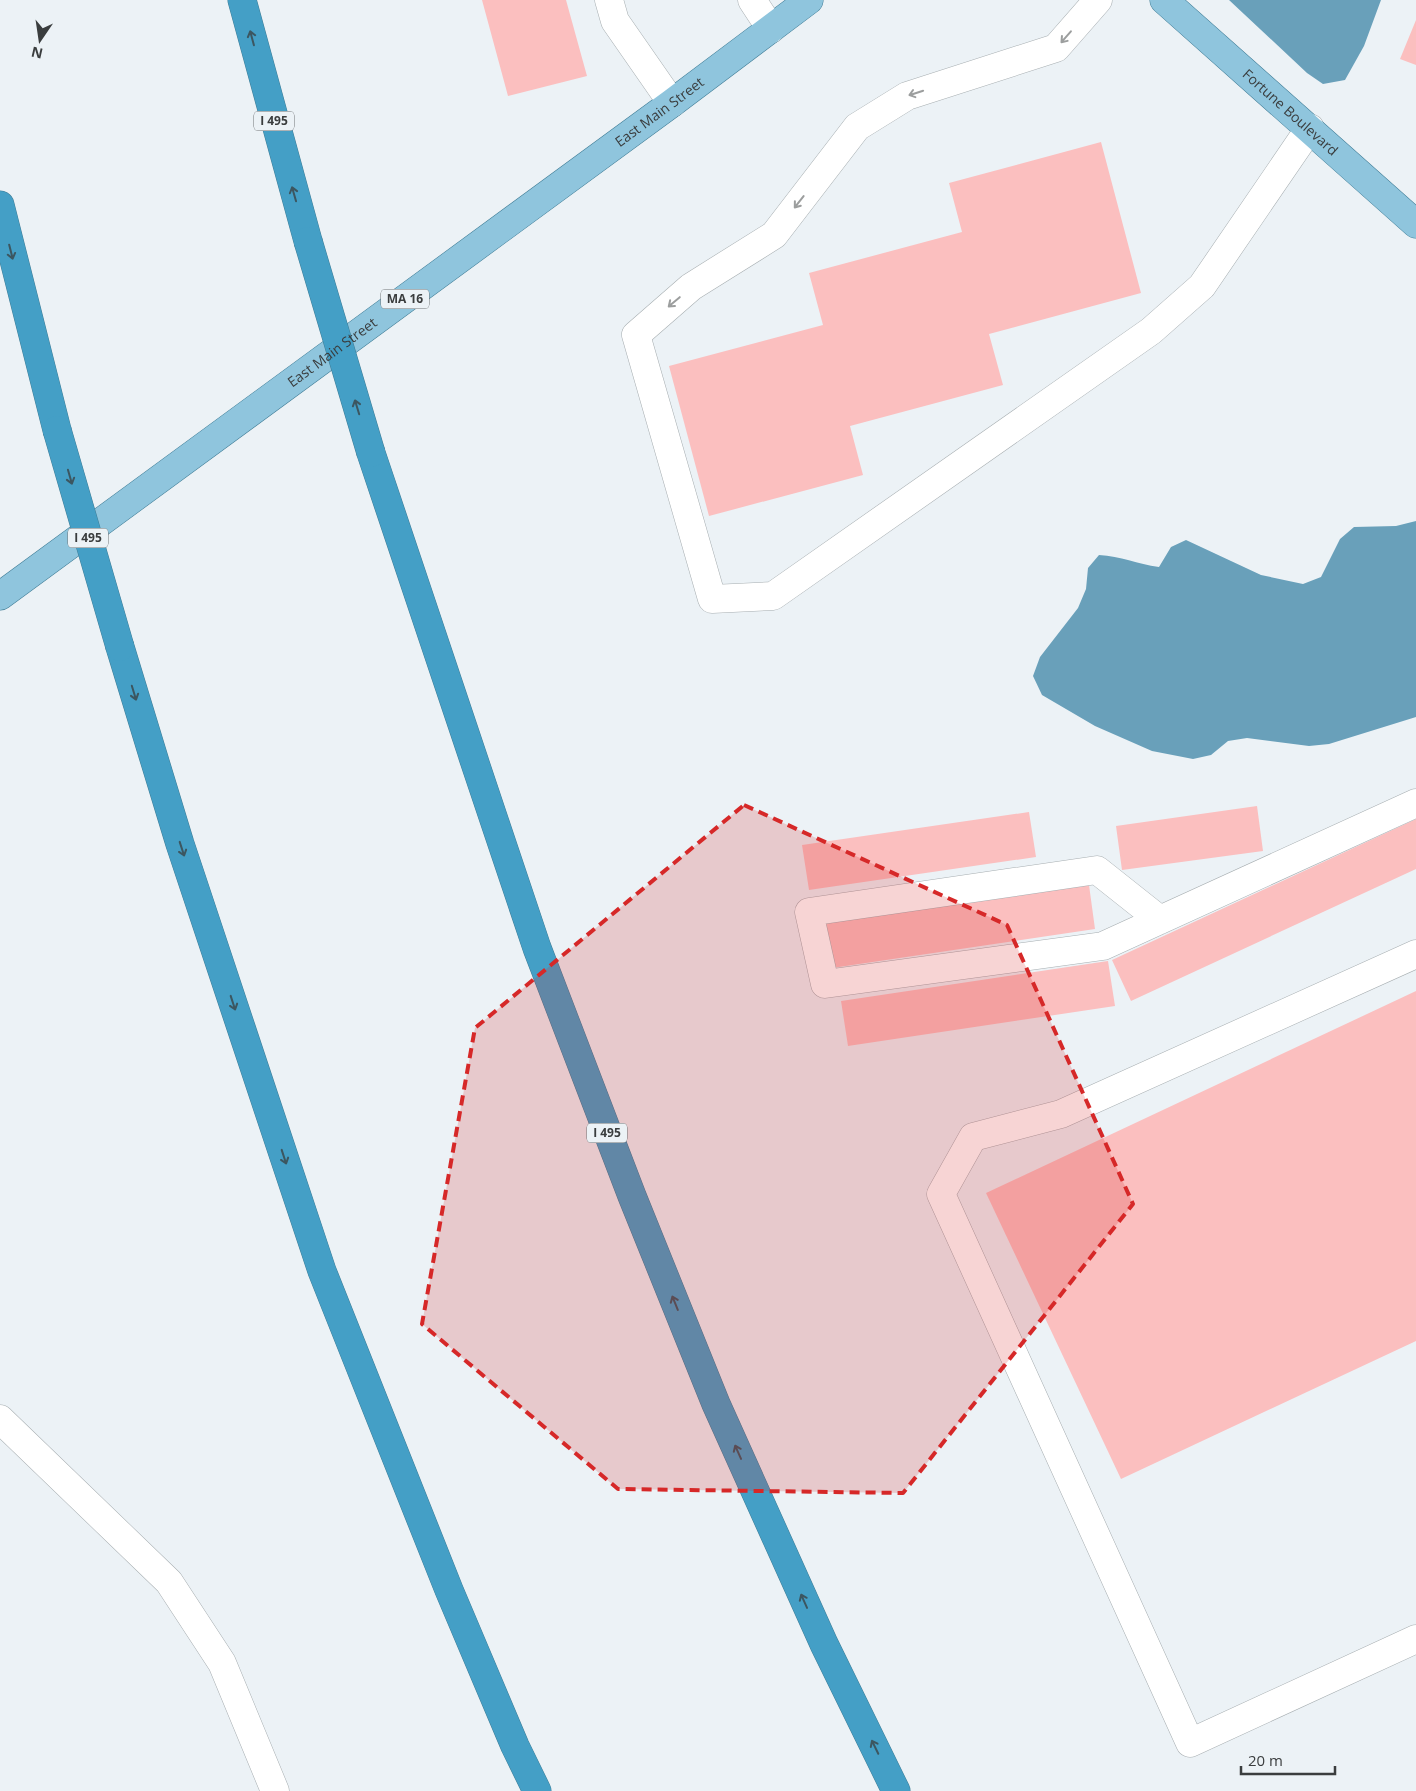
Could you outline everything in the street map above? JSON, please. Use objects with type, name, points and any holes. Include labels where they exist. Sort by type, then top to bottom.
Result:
[{"type":"highway","name":"I 495","points":[[242,0],[308,241],[371,454],[537,948],[632,1196],[716,1404],[824,1644],[896,1791]]},
{"type":"highway","name":"I 495","points":[[0,204],[57,430],[120,647],[180,844],[322,1271],[449,1590],[515,1746],[537,1791]]},
{"type":"main road","name":"East Main Street","points":[[0,596],[672,103],[809,0]]},
{"type":"main road","name":"Fortune Boulevard","points":[[1164,0],[1416,224]]},
{"type":"lane","points":[[609,0],[615,21],[672,103]]},
{"type":"lane","points":[[752,0],[772,29]]},
{"type":"lane","points":[[1098,0],[1056,48],[907,96],[857,127],[774,235],[691,287],[636,334],[712,599],[773,596],[1151,331],[1202,286],[1310,128]]},
{"type":"lane","points":[[1160,920],[1097,870],[809,912],[825,984],[1104,946],[1416,802]]},
{"type":"lane","points":[[1416,954],[1061,1114],[973,1137],[941,1194],[1190,1743],[1416,1639]]},
{"type":"lane","points":[[0,1419],[169,1582],[222,1663],[275,1791]]},
{"type":"highlighted area","points":[[744,805],[1007,925],[1133,1204],[903,1493],[618,1489],[422,1324],[475,1028]]},
{"type":"water","points":[[1229,0],[1381,0],[1364,46],[1345,80],[1323,84],[1307,73]]},
{"type":"water","points":[[1416,521],[1416,717],[1329,744],[1309,746],[1247,738],[1228,741],[1211,755],[1193,759],[1152,751],[1095,726],[1042,695],[1033,676],[1040,657],[1078,608],[1086,589],[1088,568],[1099,555],[1159,567],[1171,547],[1186,540],[1261,575],[1303,584],[1321,577],[1340,539],[1354,527],[1396,526]]},
{"type":"building","points":[[482,0],[566,0],[587,76],[508,96]]},
{"type":"building","points":[[1416,20],[1416,65],[1400,59]]},
{"type":"building","points":[[1101,142],[1141,293],[989,334],[1003,385],[850,426],[863,475],[709,516],[669,366],[823,325],[809,273],[962,232],[949,183]]},
{"type":"building","points":[[1257,806],[1263,851],[1122,870],[1116,826]]},
{"type":"building","points":[[1029,812],[1036,857],[809,890],[802,845]]},
{"type":"building","points":[[1416,819],[1416,869],[1131,1001],[1112,960]]},
{"type":"building","points":[[1089,885],[1095,929],[832,968],[826,923]]},
{"type":"building","points":[[1108,961],[1115,1006],[848,1046],[841,1001]]},
{"type":"building","points":[[1416,991],[1416,1341],[1121,1479],[986,1193]]}]
